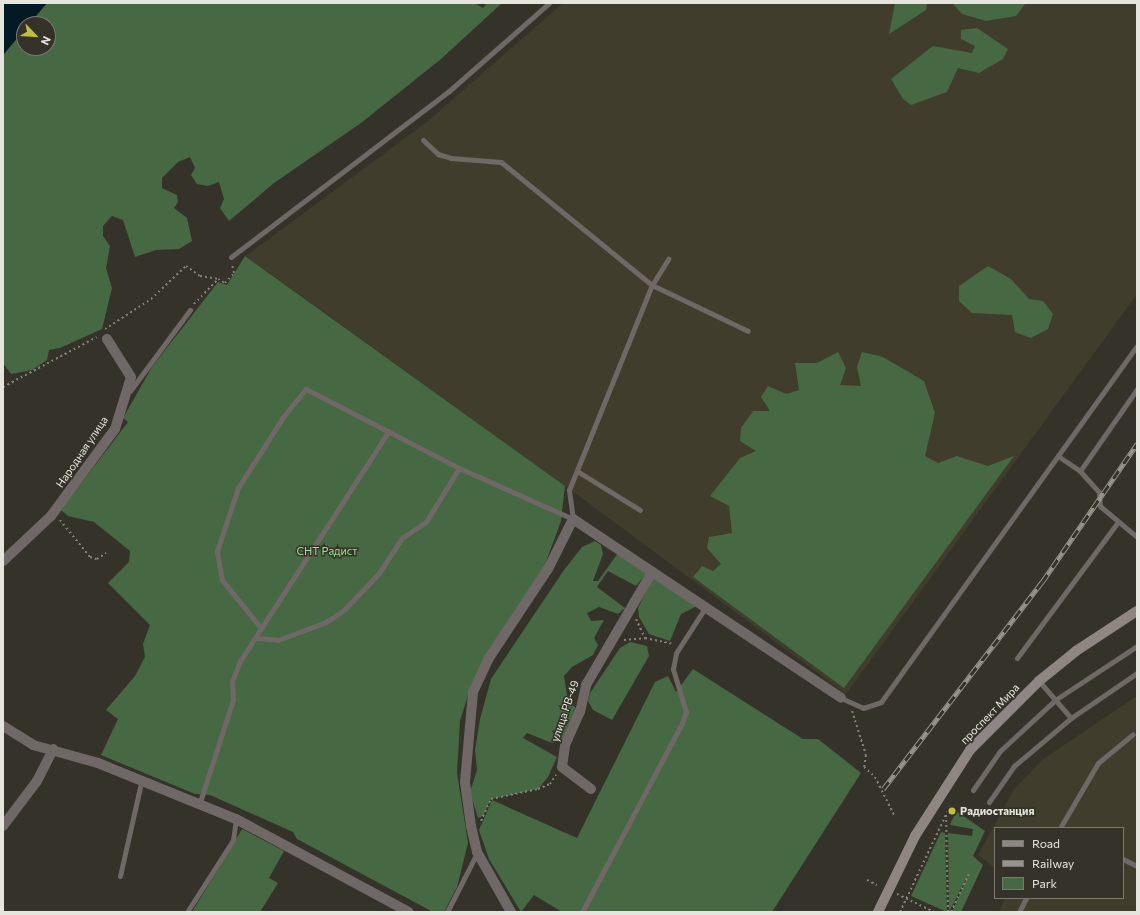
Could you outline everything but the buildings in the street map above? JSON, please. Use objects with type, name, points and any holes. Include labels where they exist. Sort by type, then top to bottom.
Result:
[{"type":"street","name":"Народная улица","points":[[3,561],[51,516],[115,429],[128,394],[131,377],[107,340]]},
{"type":"street","points":[[511,912],[477,852],[472,832],[465,782],[473,692],[489,658],[548,569],[573,519],[844,700]]},
{"type":"street","name":"улица РВ-49","points":[[562,767],[565,745],[580,712],[586,684],[609,649],[629,606],[652,572]]},
{"type":"street","name":"проспект Мира","points":[[878,912],[915,836],[970,750],[1039,681],[1076,651],[1137,611]]},
{"type":"street","points":[[3,726],[33,745],[53,749],[98,763],[141,783],[198,806],[236,819],[409,912]]},
{"type":"street","points":[[3,826],[37,781],[53,749]]},
{"type":"street","points":[[562,767],[591,788]]},
{"type":"lane","points":[[231,257],[449,91],[549,3]]},
{"type":"lane","points":[[423,140],[438,154],[451,158],[502,162],[652,285],[748,331]]},
{"type":"lane","points":[[573,519],[569,490],[578,471],[652,285],[668,259]]},
{"type":"lane","points":[[128,394],[190,310]]},
{"type":"lane","points":[[844,700],[863,708],[881,702],[1137,346]]},
{"type":"lane","points":[[261,628],[222,580],[218,568],[217,552],[238,488],[254,460],[306,388],[459,468],[573,519]]},
{"type":"lane","points":[[1080,471],[1137,389]]},
{"type":"lane","points":[[198,806],[233,700],[232,681],[243,655],[257,638],[261,628],[389,431]]},
{"type":"lane","points":[[1058,456],[1080,471],[1099,492],[1100,506],[1137,537]]},
{"type":"lane","points":[[257,638],[278,640],[326,622],[344,610],[379,573],[402,538],[426,522],[459,468]]},
{"type":"lane","points":[[578,471],[640,510]]},
{"type":"lane","points":[[1017,658],[1118,522]]},
{"type":"lane","points":[[582,912],[682,723],[686,712],[673,669],[680,647],[705,608]]},
{"type":"lane","points":[[973,790],[1000,751],[1055,700],[1137,646]]},
{"type":"lane","points":[[989,802],[1014,766],[1071,718],[1137,673]]},
{"type":"lane","points":[[1039,681],[1071,718]]},
{"type":"lane","points":[[1061,827],[1098,763],[1132,734]]},
{"type":"lane","points":[[120,876],[141,783]]},
{"type":"lane","points":[[187,912],[233,840],[236,819]]},
{"type":"lane","points":[[447,912],[477,852]]},
{"type":"lane","points":[[1124,860],[1137,866]]},
{"type":"lane","points":[[1019,912],[1026,899]]},
{"type":"path","points":[[107,340],[104,330],[108,324],[151,299],[186,266],[200,276],[218,279],[225,283],[234,274],[231,257]]},
{"type":"path","points":[[190,310],[218,279]]},
{"type":"path","points":[[3,388],[32,374],[84,342],[96,337],[107,340]]},
{"type":"path","points":[[51,516],[68,527],[90,557],[97,559],[106,553]]},
{"type":"path","points":[[635,614],[645,638]]},
{"type":"path","points":[[609,649],[629,638],[645,638],[680,647]]},
{"type":"path","points":[[844,700],[862,736],[867,769],[895,818]]},
{"type":"path","points":[[472,832],[478,829],[491,799],[550,784],[562,767]]},
{"type":"path","points":[[900,912],[951,804]]},
{"type":"path","points":[[946,814],[948,912]]},
{"type":"path","points":[[951,912],[969,874]]},
{"type":"path","points":[[866,880],[877,885]]},
{"type":"path","points":[[896,894],[934,912]]},
{"type":"shaded area","points":[[563,3],[1137,3],[1137,294],[846,694],[575,493],[246,256],[428,121]]},
{"type":"shaded area","points":[[1137,696],[1137,912],[999,912],[1005,899],[1124,899],[1124,827],[994,827],[994,867],[978,855],[1014,789],[1042,760]]},
{"type":"green space","points":[[47,3],[475,3],[483,8],[487,3],[502,3],[441,59],[361,123],[274,183],[229,221],[220,208],[224,199],[219,182],[208,186],[197,184],[191,175],[195,168],[190,157],[178,162],[162,178],[162,188],[177,195],[178,202],[174,208],[187,218],[192,241],[179,249],[156,250],[135,257],[123,220],[112,216],[103,226],[103,236],[110,246],[106,268],[112,288],[102,329],[60,348],[49,350],[47,360],[32,370],[11,374],[3,363],[3,55],[16,40],[16,56],[56,56],[56,16],[36,16]]},
{"type":"green space","points":[[895,3],[927,3],[926,10],[889,34]]},
{"type":"green space","points":[[952,3],[1025,4],[1016,16],[986,21],[962,14]]},
{"type":"green space","points":[[977,28],[1008,49],[1003,59],[979,73],[958,68],[947,92],[911,105],[903,99],[891,79],[933,46],[972,53],[975,46],[961,39],[961,30]]},
{"type":"green space","name":"СНТ Радист","points":[[245,256],[565,486],[561,521],[544,567],[469,692],[460,721],[457,773],[468,843],[457,887],[444,912],[433,912],[297,839],[293,832],[210,795],[195,794],[101,755],[118,719],[106,710],[135,676],[145,657],[143,644],[150,625],[108,583],[129,562],[130,551],[94,522],[68,516],[61,510],[128,422],[123,418],[152,367],[218,282],[227,285]]},
{"type":"green space","points":[[988,266],[1011,279],[1029,299],[1043,301],[1053,314],[1048,329],[1031,338],[1015,332],[1012,315],[972,313],[959,301],[959,286]]},
{"type":"green space","points":[[838,352],[846,368],[840,385],[861,386],[857,367],[862,352],[883,357],[924,381],[935,413],[925,456],[938,463],[957,456],[988,466],[1014,456],[844,688],[693,577],[702,566],[713,571],[721,564],[707,548],[709,537],[732,533],[729,506],[710,496],[740,458],[756,451],[740,441],[741,428],[753,411],[770,411],[761,397],[768,386],[786,394],[799,390],[795,363],[817,363]]},
{"type":"green space","points":[[595,541],[601,545],[603,554],[593,581],[598,581],[618,553],[647,572],[636,586],[608,571],[597,587],[625,608],[618,614],[599,607],[587,613],[591,621],[604,620],[594,638],[598,645],[593,655],[572,667],[564,676],[568,701],[577,709],[562,740],[552,743],[527,733],[523,738],[557,757],[548,777],[538,789],[491,799],[483,816],[478,818],[470,792],[477,770],[475,750],[480,719],[491,679],[564,570],[582,547]]},
{"type":"green space","points":[[653,578],[697,606],[681,614],[670,641],[649,634],[639,617],[638,608]]},
{"type":"green space","points":[[630,642],[647,646],[649,656],[612,720],[593,710],[588,701],[590,693],[620,648]]},
{"type":"green space","points":[[693,669],[803,739],[818,739],[861,773],[772,912],[562,912],[534,895],[521,912],[489,859],[479,830],[492,800],[577,838],[655,682],[668,676],[676,692]]},
{"type":"green space","points":[[956,811],[985,831],[973,856],[983,865],[961,912],[952,912],[969,873],[949,912],[948,833],[972,836],[973,829],[950,825]]},
{"type":"green space","points":[[242,829],[284,851],[269,878],[278,883],[260,912],[192,912]]},
{"type":"green space","points":[[941,832],[945,833],[947,912],[911,896]]},
{"type":"water","points":[[3,3],[47,3],[36,16],[16,16],[16,40],[3,55]]},
{"type":"railway","points":[[883,789],[1042,582],[1137,444]]},
{"type":"place","name":"Радиостанция","points":[[952,811]]}]
